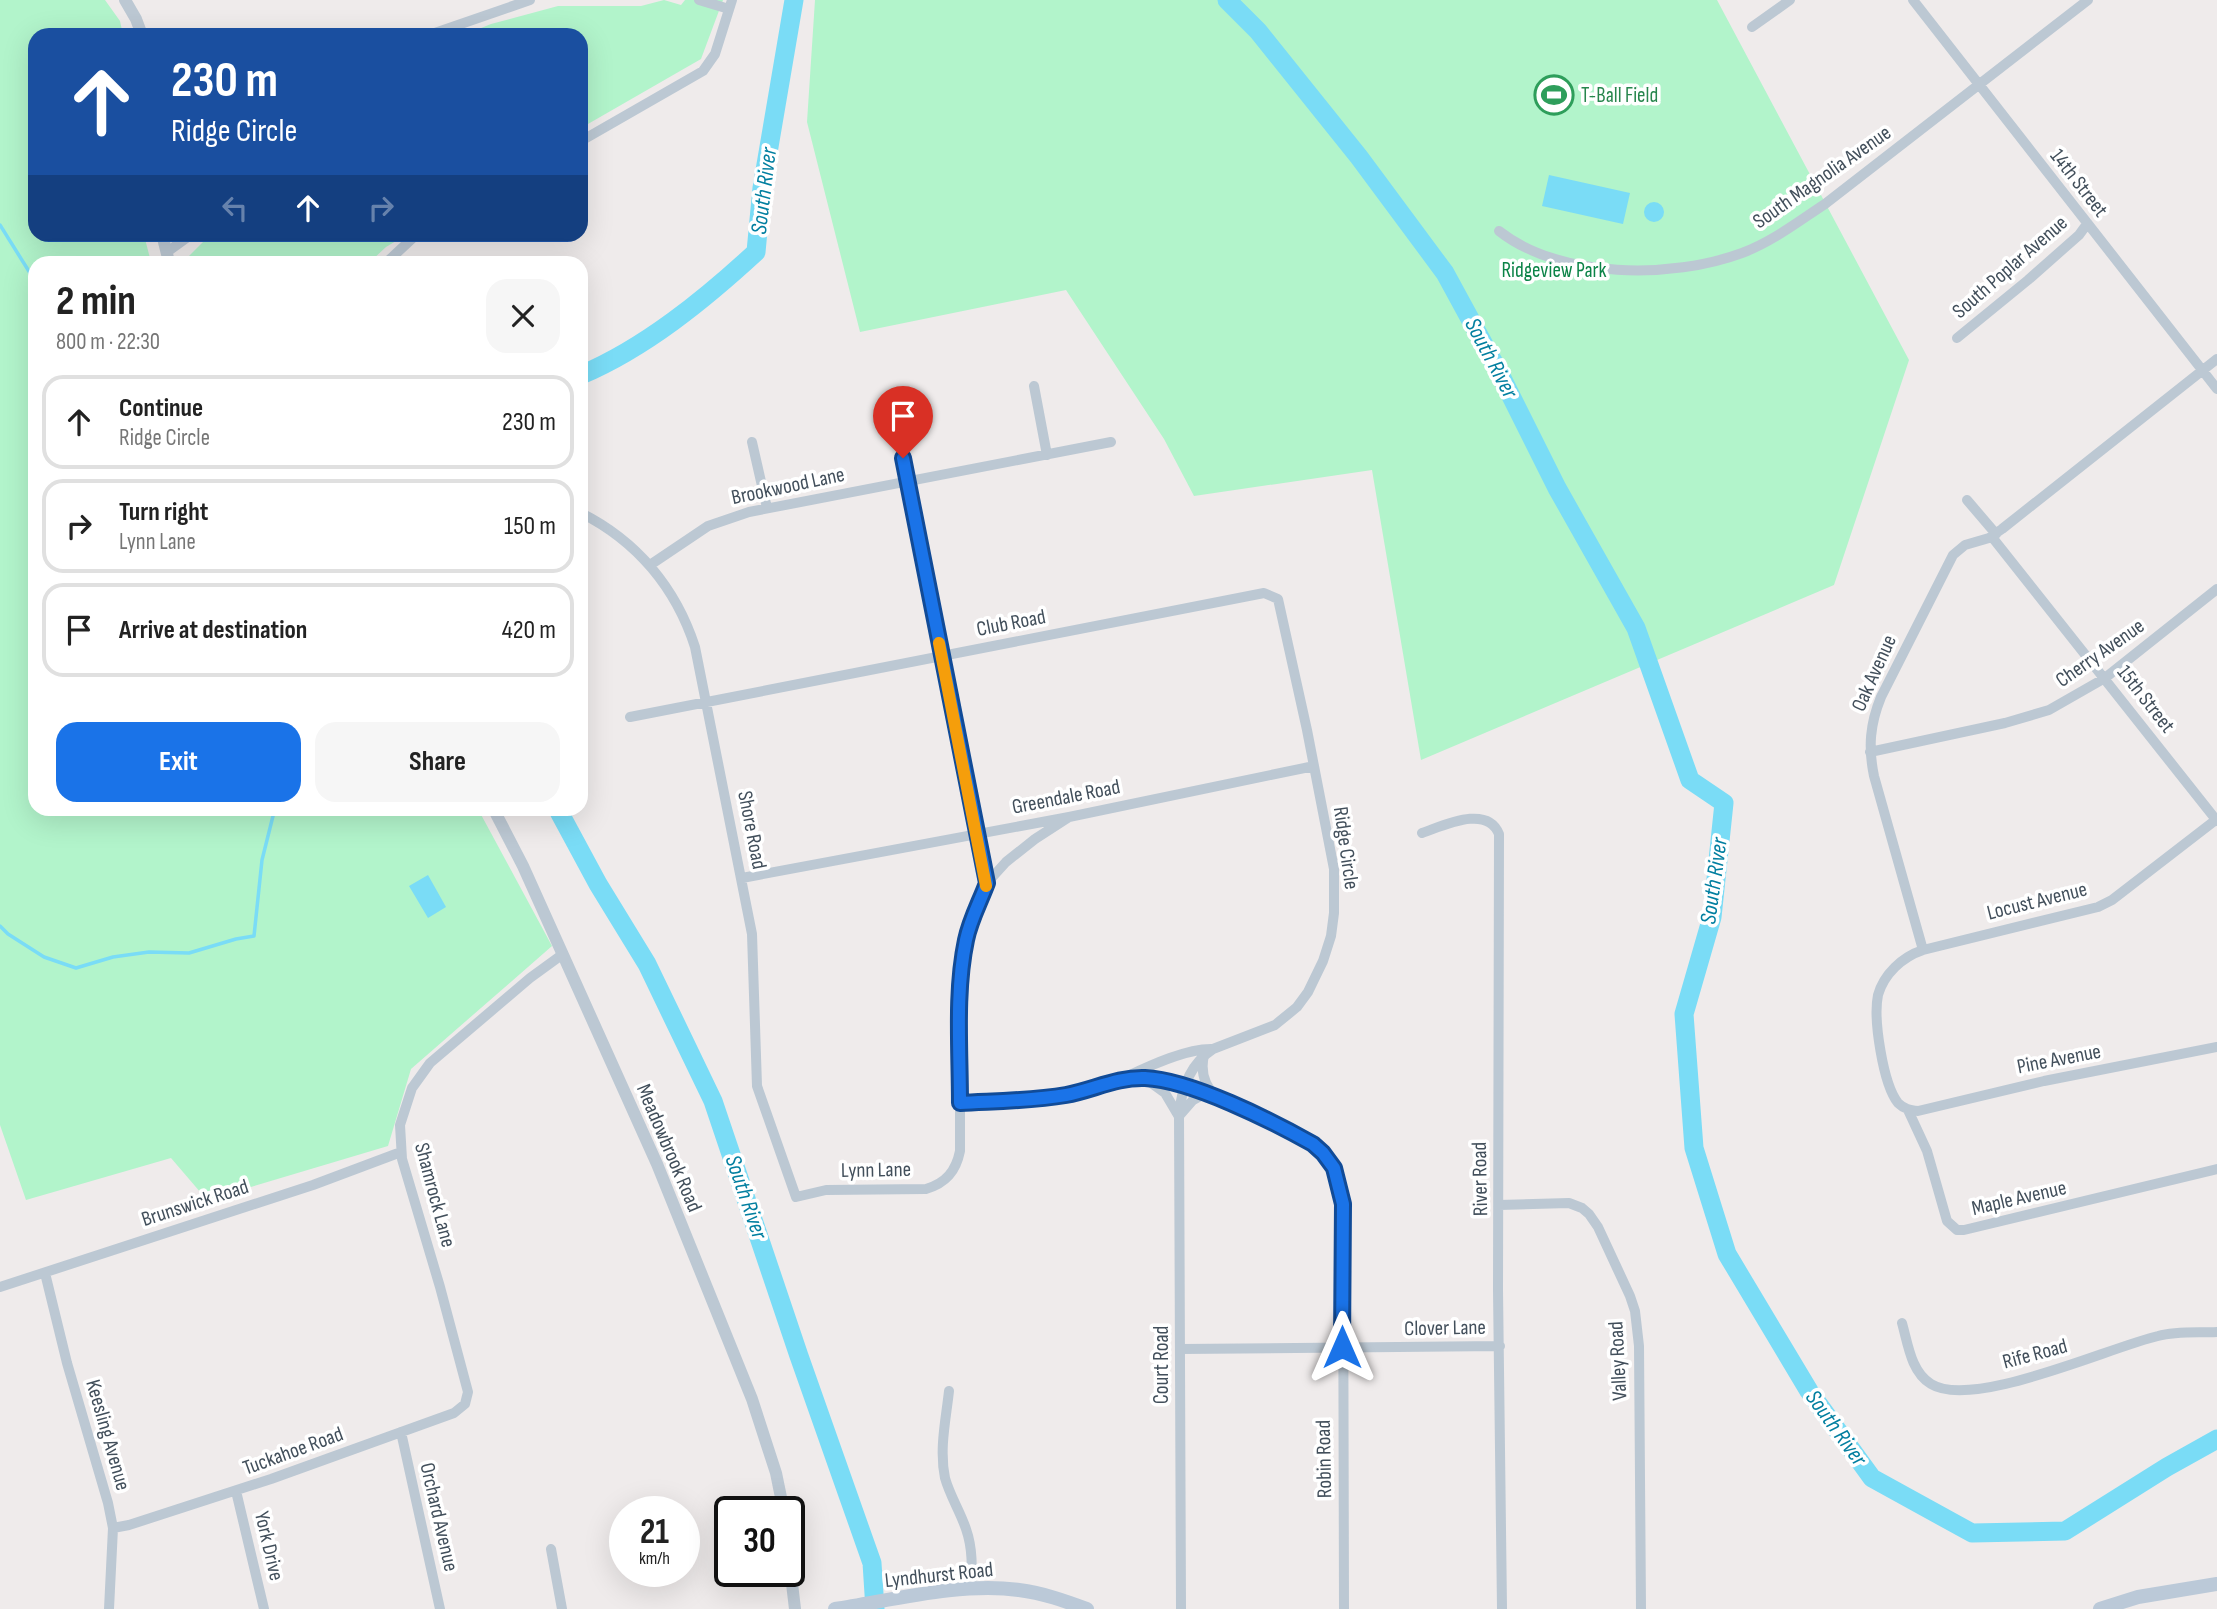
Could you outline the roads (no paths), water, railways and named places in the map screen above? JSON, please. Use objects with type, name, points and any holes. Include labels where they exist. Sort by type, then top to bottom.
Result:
[{"type":"main road","points":[[2100,1609],[2138,1597],[2217,1584]]},
{"type":"main road","name":"Lyndhurst Road","points":[[835,1609],[937,1593],[994,1588],[1029,1591],[1087,1609]]},
{"type":"street","points":[[125,0],[139,28]]},
{"type":"street","points":[[449,28],[530,0]]},
{"type":"street","points":[[588,137],[703,71],[715,54],[730,5],[699,0]]},
{"type":"street","points":[[1752,27],[1790,0]]},
{"type":"street","name":"14th Street","points":[[1913,0],[2217,389]]},
{"type":"street","name":"South Magnolia Avenue","points":[[1499,231],[1530,250],[1569,262],[1599,267],[1681,269],[1742,253],[1825,204],[2088,0]]},
{"type":"street","name":"South Poplar Avenue","points":[[1957,338],[2028,280],[2087,224]]},
{"type":"street","points":[[169,256],[184,242]]},
{"type":"street","points":[[394,256],[409,242]]},
{"type":"street","name":"Oak Avenue","points":[[1923,950],[1874,776],[1870,752],[1871,725],[1881,697],[1941,574],[1957,550],[1994,535],[2217,359]]},
{"type":"street","points":[[1034,386],[1047,455]]},
{"type":"street","points":[[894,412],[987,883]]},
{"type":"street","points":[[752,442],[767,508]]},
{"type":"street","name":"Brookwood Lane","points":[[650,565],[708,526],[735,516],[1111,442]]},
{"type":"street","name":"15th Street","points":[[1968,500],[2217,820]]},
{"type":"street","name":"Shore Road","points":[[588,517],[615,533],[650,565],[669,590],[690,630],[707,702],[752,934],[757,1086],[796,1197]]},
{"type":"street","name":"Cherry Avenue","points":[[1870,752],[2035,716],[2068,701],[2105,678],[2217,589]]},
{"type":"street","name":"Club Road","points":[[630,717],[1264,593],[1275,597]]},
{"type":"street","name":"Ridge Circle","points":[[960,1103],[1065,1095],[1122,1079],[1201,1048],[1209,1052],[1265,1029],[1283,1019],[1303,1000],[1323,961],[1331,936],[1334,869],[1280,604],[1275,597]]},
{"type":"street","name":"Greendale Road","points":[[742,878],[1069,817],[1314,766]]},
{"type":"street","name":"Meadowbrook Road","points":[[497,816],[523,866],[656,1164],[752,1399],[781,1496]]},
{"type":"street","name":"Lynn Lane","points":[[796,1197],[826,1190],[926,1189],[943,1182],[956,1168],[959,1158],[960,995],[968,932],[987,883],[1006,862],[1035,838],[1069,817]]},
{"type":"street","name":"River Road","points":[[1422,832],[1472,818],[1487,821],[1495,826],[1499,834],[1499,1496],[1502,1609]]},
{"type":"street","name":"Locust Avenue","points":[[1923,950],[2098,907],[2112,900],[2217,820]]},
{"type":"street","points":[[1908,1110],[1897,1101],[1887,1077],[1877,1011],[1879,992],[1888,975],[1907,957],[1923,950]]},
{"type":"street","name":"Shamrock Lane","points":[[466,1387],[401,1153],[399,1136],[403,1111],[420,1075],[430,1063],[563,954]]},
{"type":"street","name":"Pine Avenue","points":[[1908,1110],[1918,1111],[2044,1081],[2216,1049]]},
{"type":"street","points":[[1185,1087],[1191,1072],[1209,1052]]},
{"type":"street","points":[[1209,1052],[1203,1077],[1209,1090],[1219,1100]]},
{"type":"street","points":[[1143,1078],[1165,1093],[1179,1118]]},
{"type":"street","name":"Ridge Circle","points":[[1122,1079],[1164,1080],[1185,1087]]},
{"type":"street","name":"Robin Road","points":[[1185,1087],[1313,1144],[1334,1168],[1343,1204],[1344,1609]]},
{"type":"street","name":"Court Road","points":[[1181,1609],[1179,1118],[1185,1087]]},
{"type":"street","points":[[1179,1118],[1187,1105],[1204,1094]]},
{"type":"street","name":"Maple Avenue","points":[[1908,1110],[1927,1151],[1947,1221],[1957,1230],[2217,1169]]},
{"type":"street","name":"Brunswick Road","points":[[0,1287],[313,1185],[401,1153]]},
{"type":"street","name":"Valley Road","points":[[1499,1205],[1543,1202],[1569,1203],[1582,1208],[1598,1227],[1635,1311],[1639,1346],[1641,1609]]},
{"type":"street","name":"Keesling Avenue","points":[[45,1273],[113,1528],[109,1609]]},
{"type":"street","name":"Rife Road","points":[[1902,1323],[1916,1370],[1931,1384],[1956,1392],[2052,1372],[2161,1335],[2217,1332]]},
{"type":"street","name":"Clover Lane","points":[[1181,1349],[1500,1346]]},
{"type":"street","name":"Tuckahoe Road","points":[[113,1528],[236,1491],[460,1410],[467,1399],[466,1387]]},
{"type":"street","points":[[949,1391],[942,1444],[943,1462],[951,1496],[971,1546],[971,1589]]},
{"type":"street","name":"Orchard Avenue","points":[[401,1432],[440,1609]]},
{"type":"street","name":"York Drive","points":[[236,1491],[264,1609]]},
{"type":"street","points":[[551,1549],[562,1609]]},
{"type":"street","points":[[792,1587],[795,1609]]},
{"type":"water","points":[[1549,175],[1630,193],[1623,224],[1542,206]]},
{"type":"water","points":[[1654,202],[1661,205],[1664,212],[1661,219],[1654,222],[1647,219],[1644,212],[1647,205]]},
{"type":"water","points":[[428,875],[446,907],[428,918],[409,886]]},
{"type":"waterway","name":"South River","points":[[588,372],[651,337],[756,252],[762,188],[794,0]]},
{"type":"waterway","name":"South River","points":[[1227,0],[1258,31],[1359,157],[1445,273],[1500,374],[1557,488],[1636,628],[1690,780],[1724,803],[1712,917],[1684,1014],[1694,1148],[1727,1254],[1809,1391],[1872,1478],[1972,1533],[2065,1531],[2217,1439]]},
{"type":"waterway","points":[[0,225],[28,270]]},
{"type":"waterway","points":[[0,926],[44,957],[76,968],[113,957],[149,952],[189,953],[254,936],[262,860],[273,816]]},
{"type":"waterway","name":"South River","points":[[561,816],[598,884],[647,964],[713,1101],[872,1563],[875,1609]]},
{"type":"place","name":"T-Ball Field","points":[[1554,95]]},
{"type":"park label","name":"Ridgeview Park","points":[[1554,270]]}]
